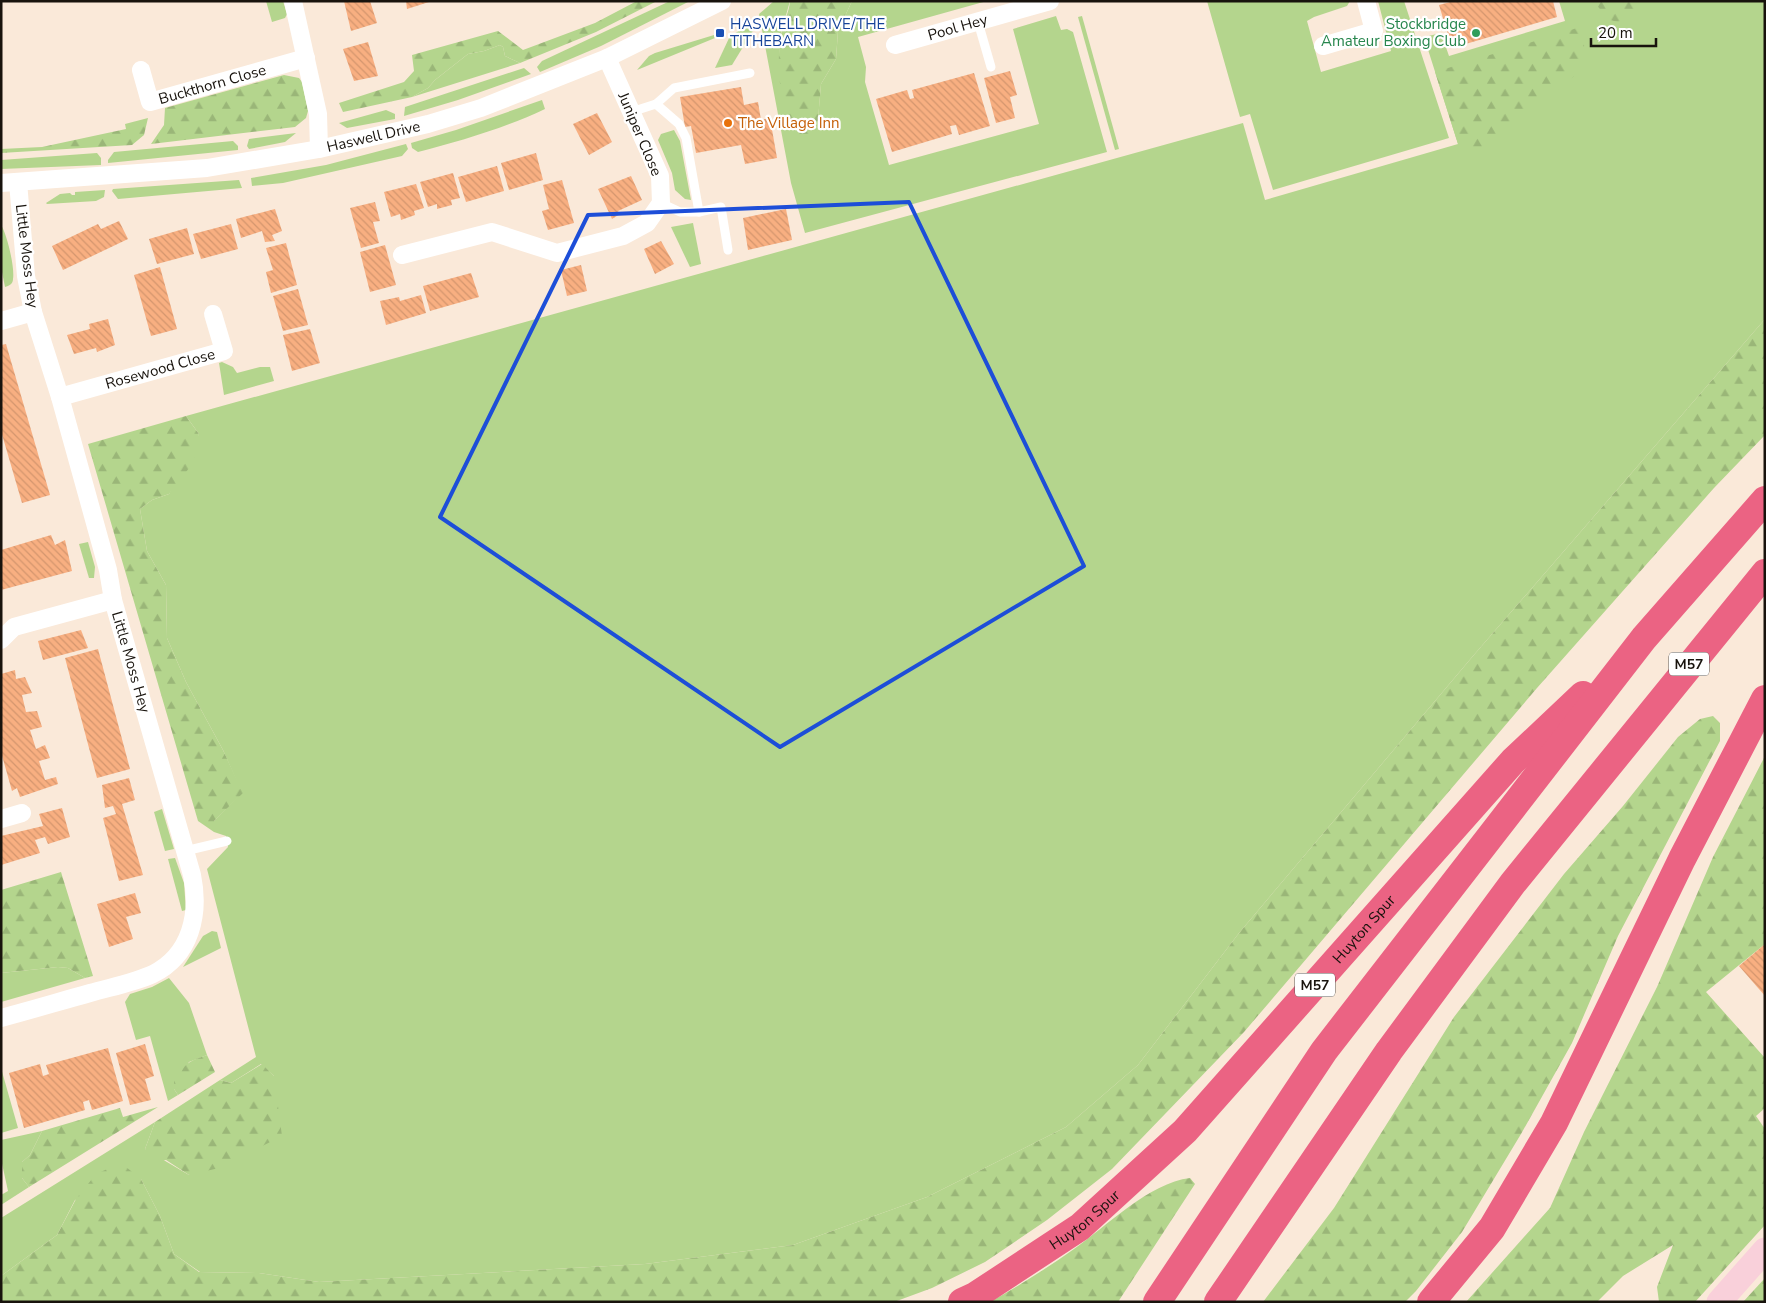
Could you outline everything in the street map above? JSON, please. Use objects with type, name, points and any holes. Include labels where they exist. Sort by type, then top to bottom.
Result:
[{"type":"highway","name":"M57","points":[[1157,1302],[1324,1051],[1644,638],[1765,500]]},
{"type":"highway","name":"M57","points":[[1218,1302],[1389,1051],[1513,883],[1615,755],[1765,574]]},
{"type":"highway","name":"Huyton Spur","points":[[962,1302],[975,1296],[1080,1227],[1185,1131],[1513,761],[1644,638]]},
{"type":"highway","points":[[1431,1302],[1492,1228],[1554,1123],[1682,859],[1765,699]]},
{"type":"main road","points":[[1719,1302],[1765,1250]]},
{"type":"street","points":[[293,1],[318,114],[319,148]]},
{"type":"street","name":"Haswell Drive","points":[[10,183],[207,168],[319,148],[409,128],[482,108],[607,58],[722,1]]},
{"type":"street","name":"Pool Hey","points":[[895,45],[1050,1]]},
{"type":"street","points":[[1323,46],[1374,31],[1366,1]]},
{"type":"street","name":"Buckthorn Close","points":[[141,70],[150,102],[306,58]]},
{"type":"street","name":"Juniper Close","points":[[607,58],[660,176],[661,203]]},
{"type":"street","name":"Little Moss Hey","points":[[1,1018],[153,974],[176,956],[193,926],[196,905],[195,892],[185,851],[113,600],[108,570],[60,397],[33,312],[10,183]]},
{"type":"street","points":[[402,254],[492,232],[557,253],[623,236],[647,223],[661,203]]},
{"type":"street","points":[[1,321],[33,312]]},
{"type":"street","name":"Rosewood Close","points":[[60,397],[224,351],[213,314]]},
{"type":"street","points":[[1,640],[14,627],[113,600]]},
{"type":"street","points":[[2,815],[22,813]]},
{"type":"lane","points":[[978,22],[991,66]]},
{"type":"lane","points":[[631,112],[656,104],[674,88],[750,73]]},
{"type":"lane","points":[[656,104],[679,124],[686,138],[700,212]]},
{"type":"lane","points":[[661,203],[680,212],[700,212],[721,207],[728,250]]},
{"type":"lane","points":[[185,851],[227,841]]},
{"type":"highlighted area","points":[[909,202],[1084,566],[780,747],[440,517],[588,215]]},
{"type":"green space","points":[[266,1],[283,1],[287,14],[285,18],[272,22]]},
{"type":"green space","points":[[637,1],[657,1],[596,32],[520,63],[505,56],[503,47],[500,45],[468,54],[435,80],[428,88],[412,97],[343,112],[339,103],[404,82],[414,71],[412,55],[498,31],[523,50],[595,23]]},
{"type":"green space","points":[[670,1],[690,1],[601,46],[540,72],[537,67],[542,61]]},
{"type":"green space","points":[[774,1],[790,1],[781,33],[779,57],[817,131],[821,84],[836,59],[838,31],[852,1],[987,1],[858,37],[866,67],[865,82],[889,165],[1039,124],[1013,29],[1056,16],[1061,30],[1067,29],[1073,32],[1107,152],[805,233],[791,183],[759,14]]},
{"type":"green space","points":[[790,1],[852,1],[838,31],[836,59],[821,84],[817,132],[804,147],[795,144],[790,131],[783,104],[779,76],[781,35]]},
{"type":"green space","points":[[1207,1],[1350,1],[1347,6],[1307,21],[1321,72],[1391,51],[1378,1],[1404,1],[1449,138],[1273,190],[1250,114],[1240,117]]},
{"type":"green space","points":[[1559,1],[1765,1],[1765,319],[1473,656],[1239,933],[1138,1065],[1066,1127],[927,1197],[793,1245],[645,1264],[319,1282],[259,1273],[200,1272],[174,1254],[160,1216],[141,1179],[75,1200],[57,1235],[1,1276],[1,1218],[155,1122],[145,1149],[189,1175],[274,1076],[261,1064],[231,1083],[220,1080],[256,1057],[207,869],[228,847],[226,836],[214,832],[214,821],[242,793],[223,750],[186,682],[167,638],[166,585],[147,551],[140,509],[152,500],[169,494],[199,434],[186,416],[1243,123],[1265,200],[1458,144],[1424,37],[1441,33],[1449,56],[1565,21]]},
{"type":"green space","points":[[1594,1],[1655,1],[1642,12],[1621,23],[1607,19]]},
{"type":"green space","points":[[1082,16],[1119,149],[1115,150],[1078,17]]},
{"type":"green space","points":[[748,26],[753,26],[754,29],[732,65],[715,68],[730,36]]},
{"type":"green space","points":[[1577,28],[1584,44],[1585,67],[1486,151],[1470,152],[1458,144],[1435,72]]},
{"type":"green space","points":[[714,35],[715,38],[637,70],[649,56],[655,53]]},
{"type":"green space","points":[[500,45],[503,47],[505,56],[520,63],[412,97],[428,88],[435,80],[468,54]]},
{"type":"green space","points":[[524,68],[531,74],[458,100],[404,116],[405,107]]},
{"type":"green space","points":[[284,75],[299,78],[302,82],[308,111],[306,118],[295,127],[151,144],[164,125],[165,108]]},
{"type":"green space","points":[[542,100],[545,109],[499,128],[418,152],[412,148],[411,143],[456,130]]},
{"type":"green space","points":[[386,110],[395,114],[395,119],[347,128],[339,123]]},
{"type":"green space","points":[[148,118],[144,135],[132,145],[1,153],[1,149],[42,147],[126,129],[125,124]]},
{"type":"green space","points":[[674,130],[680,141],[691,200],[685,199],[675,190],[672,173],[658,140],[661,134]]},
{"type":"green space","points":[[296,133],[285,142],[249,149],[247,146],[249,139]]},
{"type":"green space","points":[[233,141],[238,146],[238,150],[108,163],[114,152]]},
{"type":"green space","points":[[406,144],[408,149],[402,156],[283,183],[252,186],[251,178],[326,165]]},
{"type":"green space","points":[[97,153],[101,158],[101,165],[1,169],[1,160]]},
{"type":"green space","points":[[239,180],[242,188],[118,199],[112,191],[113,189]]},
{"type":"green space","points":[[105,190],[104,197],[96,201],[46,203],[60,194],[70,193],[75,195],[75,192]]},
{"type":"green space","points":[[693,223],[701,264],[690,267],[671,227]]},
{"type":"green space","points":[[1,225],[12,259],[13,274],[12,283],[5,287],[1,267]]},
{"type":"green space","points":[[1765,319],[1765,435],[1714,488],[1537,688],[1244,1032],[1112,1169],[1047,1220],[985,1262],[932,1288],[894,1302],[1,1302],[1,1276],[57,1235],[76,1199],[96,1174],[121,1163],[141,1179],[160,1216],[174,1254],[199,1272],[259,1273],[319,1282],[645,1264],[793,1245],[927,1197],[1066,1127],[1138,1065],[1239,933],[1473,656]]},
{"type":"green space","points":[[222,362],[233,367],[237,373],[260,367],[270,367],[274,381],[224,395],[219,363]]},
{"type":"green space","points":[[186,416],[199,434],[193,463],[169,494],[152,500],[140,509],[147,551],[166,585],[167,638],[186,682],[223,750],[243,793],[214,821],[214,832],[198,821],[88,444]]},
{"type":"green space","points":[[88,542],[95,567],[94,578],[89,578],[79,544]]},
{"type":"green space","points":[[1713,716],[1720,723],[1720,741],[1618,936],[1572,1043],[1521,1134],[1462,1232],[1416,1291],[1405,1302],[1263,1302],[1334,1208],[1454,1017],[1564,874],[1623,806],[1678,737],[1700,719]]},
{"type":"green space","points":[[1765,756],[1765,944],[1706,992],[1765,1058],[1765,1108],[1756,1116],[1765,1129],[1765,1225],[1695,1302],[1659,1302],[1657,1287],[1673,1245],[1623,1276],[1597,1302],[1466,1302],[1550,1208],[1584,1132],[1657,987],[1713,857]]},
{"type":"green space","points":[[162,809],[174,849],[165,851],[154,812]]},
{"type":"green space","points":[[175,858],[184,883],[186,910],[182,911],[168,859]]},
{"type":"green space","points":[[61,872],[93,976],[85,978],[68,968],[58,967],[1,973],[1,890]]},
{"type":"green space","points":[[212,931],[217,932],[221,948],[183,967],[203,936]]},
{"type":"green space","points":[[58,967],[68,968],[85,978],[1,1002],[1,973]]},
{"type":"green space","points":[[169,978],[189,1003],[207,1055],[189,1062],[174,1089],[178,1095],[168,1101],[150,1036],[136,1040],[125,1002],[130,994],[152,987]]},
{"type":"green space","points":[[207,1055],[215,1072],[178,1095],[174,1089],[174,1079],[181,1074],[188,1064]]},
{"type":"green space","points":[[262,1064],[274,1076],[282,1136],[219,1168],[189,1175],[166,1160],[153,1162],[145,1149],[155,1122],[220,1080],[231,1083]]},
{"type":"green space","points":[[1,1068],[18,1128],[1,1133]]},
{"type":"green space","points":[[158,1107],[29,1187],[22,1178],[22,1162],[30,1155],[42,1131],[120,1108],[123,1117]]},
{"type":"green space","points":[[42,1131],[30,1155],[22,1162],[22,1178],[29,1187],[1,1205],[1,1195],[8,1191],[1,1159],[1,1140]]},
{"type":"green space","points":[[1190,1178],[1195,1184],[1118,1302],[990,1302],[1064,1256],[1144,1197],[1159,1188]]},
{"type":"green space","points":[[1765,1278],[1765,1302],[1743,1302]]},
{"type":"building","points":[[344,1],[370,1],[377,23],[351,31]]},
{"type":"building","points":[[406,1],[429,1],[429,2],[407,9]]},
{"type":"building","name":"Stockbridge Amateur Boxing Club","points":[[1454,1],[1553,1],[1557,17],[1452,48],[1439,5]]},
{"type":"building","points":[[368,42],[378,76],[354,81],[343,49]]},
{"type":"building","points":[[1010,71],[1017,95],[1010,97],[1015,118],[996,123],[984,78]]},
{"type":"building","points":[[974,73],[990,126],[959,135],[956,125],[950,126],[952,134],[892,152],[876,99],[907,90],[910,99],[914,98],[912,90]]},
{"type":"building","name":"The Village Inn","points":[[741,87],[744,105],[758,102],[761,120],[770,118],[777,158],[745,164],[741,145],[696,153],[691,126],[685,127],[680,97]]},
{"type":"building","points":[[597,113],[612,142],[589,155],[573,124]]},
{"type":"building","points":[[536,153],[543,180],[509,190],[501,163]]},
{"type":"building","points":[[497,166],[504,191],[466,202],[458,177]]},
{"type":"building","points":[[453,173],[460,198],[451,200],[452,205],[437,209],[437,204],[428,207],[420,182]]},
{"type":"building","points":[[631,176],[642,200],[618,211],[620,214],[612,219],[598,189]]},
{"type":"building","points":[[562,180],[574,223],[548,230],[542,211],[549,209],[543,185]]},
{"type":"building","points":[[416,184],[424,208],[414,211],[415,215],[401,220],[400,214],[391,217],[384,192]]},
{"type":"building","points":[[375,202],[380,221],[373,222],[379,243],[361,248],[350,208]]},
{"type":"building","points":[[275,209],[282,231],[272,235],[275,241],[265,242],[262,231],[241,238],[236,219]]},
{"type":"building","points":[[786,209],[792,240],[748,250],[743,218]]},
{"type":"building","points":[[119,221],[128,239],[63,270],[52,246],[98,224],[101,229]]},
{"type":"building","points":[[231,224],[238,249],[201,259],[193,234]]},
{"type":"building","points":[[187,228],[194,254],[157,264],[149,239]]},
{"type":"building","points":[[661,241],[674,264],[655,274],[644,249]]},
{"type":"building","points":[[286,243],[297,285],[271,293],[266,272],[273,270],[266,248]]},
{"type":"building","points":[[385,245],[396,285],[370,292],[360,252]]},
{"type":"building","points":[[581,265],[587,291],[567,296],[561,270]]},
{"type":"building","points":[[160,267],[177,329],[151,336],[134,275]]},
{"type":"building","points":[[471,273],[479,297],[430,311],[423,286]]},
{"type":"building","points":[[298,289],[308,325],[283,331],[273,296]]},
{"type":"building","points":[[421,295],[426,313],[386,325],[380,301],[399,297],[400,301]]},
{"type":"building","points":[[108,319],[115,345],[97,352],[96,348],[74,354],[67,335],[90,329],[89,324]]},
{"type":"building","points":[[310,329],[320,363],[292,371],[283,335]]},
{"type":"building","points":[[6,344],[50,495],[22,503],[1,431],[1,345]]},
{"type":"building","points":[[51,535],[55,545],[65,540],[72,571],[1,590],[1,550]]},
{"type":"building","points":[[81,630],[88,648],[43,660],[38,641]]},
{"type":"building","points":[[98,649],[130,769],[97,778],[65,658]]},
{"type":"building","points":[[15,670],[16,679],[25,677],[32,693],[22,695],[26,712],[37,711],[42,727],[30,730],[36,749],[45,745],[50,758],[39,761],[45,780],[56,777],[58,784],[20,797],[17,788],[12,791],[1,752],[1,674]]},
{"type":"building","points":[[129,778],[135,800],[122,804],[143,875],[119,881],[103,818],[116,814],[113,806],[105,808],[102,785]]},
{"type":"building","points":[[62,808],[70,837],[48,844],[45,837],[35,840],[40,853],[1,865],[1,836],[43,826],[39,814]]},
{"type":"building","points":[[135,893],[141,913],[126,917],[133,939],[109,947],[97,904]]},
{"type":"building","points":[[1765,944],[1765,996],[1739,966]]},
{"type":"building","points":[[145,1044],[154,1076],[145,1079],[151,1100],[130,1105],[116,1053]]},
{"type":"building","points":[[108,1048],[123,1101],[92,1110],[89,1100],[83,1102],[85,1110],[24,1128],[9,1073],[40,1064],[43,1076],[49,1074],[46,1065]]},
{"type":"place","name":"HASWELL DRIVE/THE TITHEBARN","points":[[720,33]]},
{"type":"place","name":"Stockbridge Amateur Boxing Club","points":[[1476,33]]},
{"type":"place","name":"The Village Inn","points":[[728,123]]}]
